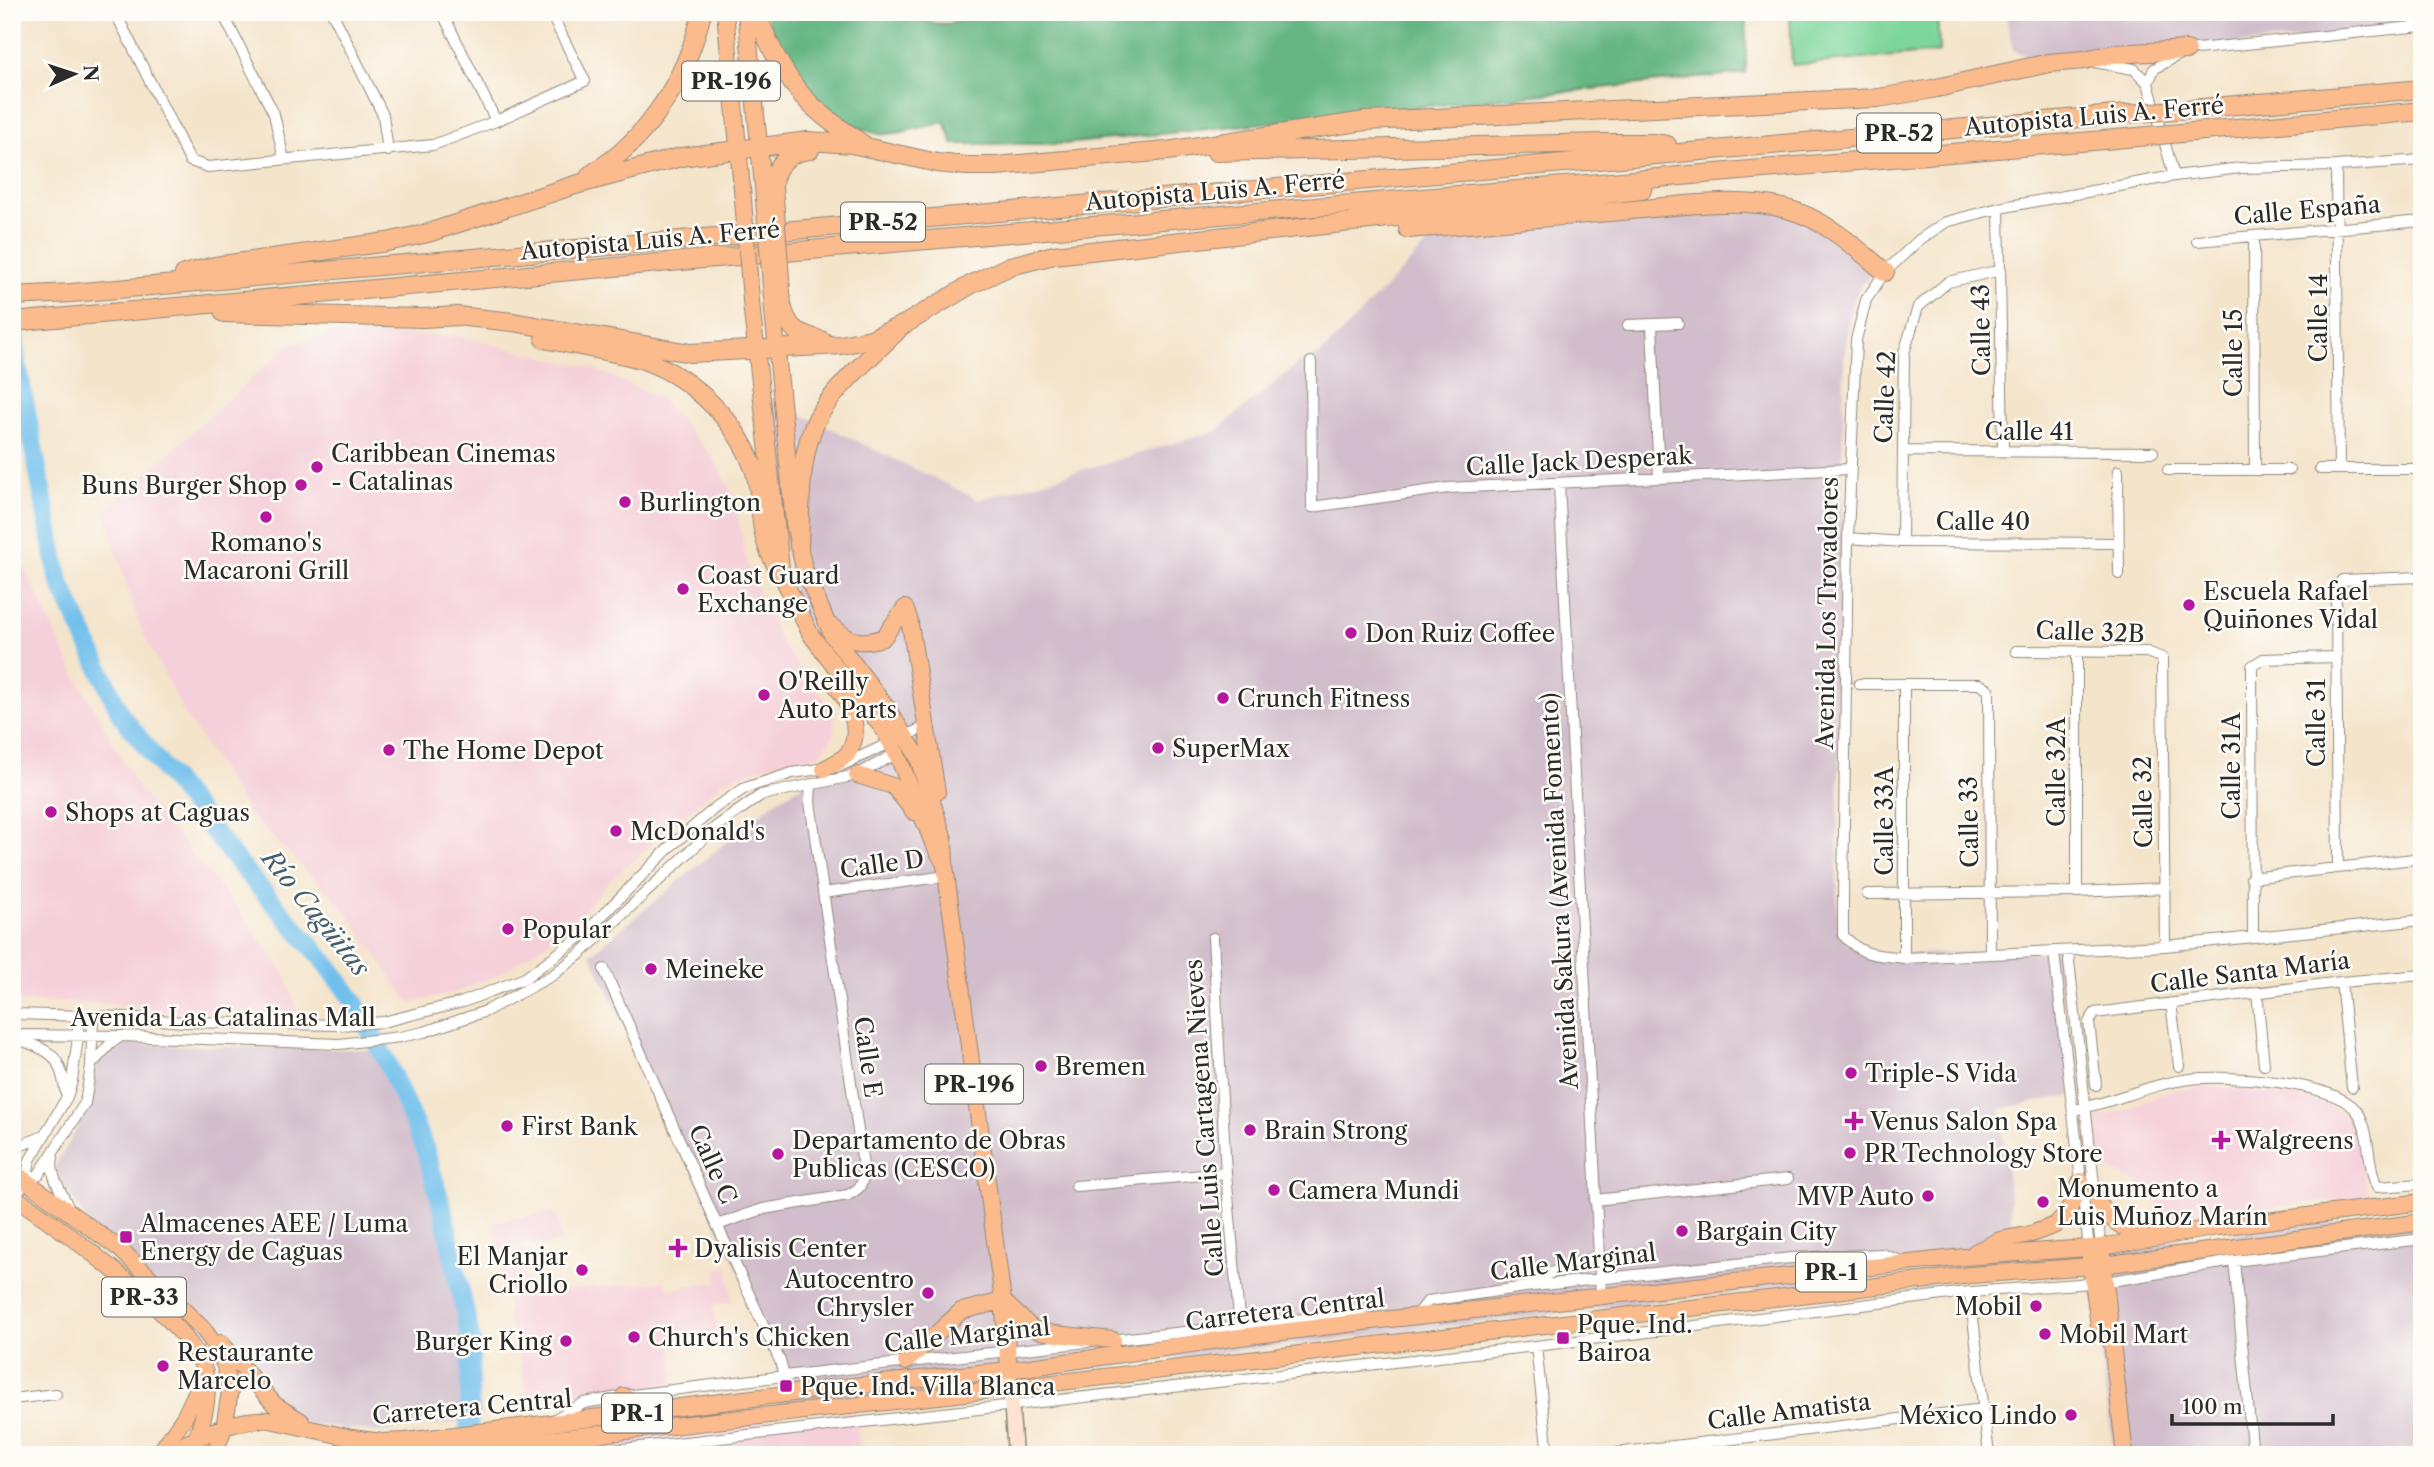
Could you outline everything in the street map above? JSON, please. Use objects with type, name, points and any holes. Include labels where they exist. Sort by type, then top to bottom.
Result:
[{"type":"highway","points":[[575,185],[620,155],[650,122],[668,97],[685,62],[702,12]]},
{"type":"highway","points":[[756,12],[771,47],[792,84],[824,117],[866,147]]},
{"type":"highway","points":[[1167,152],[1365,121],[1878,98],[1932,89],[2023,67],[2113,54],[2187,50]]},
{"type":"highway","name":"Autopista Luis A. Ferré","points":[[12,296],[2422,89]]},
{"type":"highway","name":"Autopista Luis A. Ferré","points":[[12,322],[692,260],[2422,111]]},
{"type":"highway","points":[[133,287],[215,266],[387,242],[428,233],[575,185],[668,159],[808,141],[836,142],[937,163],[967,166],[1167,152],[1618,143],[1654,143],[1695,150]]},
{"type":"highway","points":[[834,346],[805,337],[793,330],[777,308],[768,186],[789,155],[803,150],[866,147]]},
{"type":"highway","points":[[158,310],[424,318],[457,316],[690,353],[716,354],[756,349],[834,346],[858,342],[905,324],[972,284],[1010,266],[1054,255],[1682,186],[1738,171]]},
{"type":"highway","points":[[1177,243],[1257,241],[1695,204],[1754,204],[1788,209],[1819,222],[1885,272]]},
{"type":"highway","points":[[424,318],[635,358],[675,375],[719,412],[745,451],[754,469],[760,492],[767,547],[782,576]]},
{"type":"highway","points":[[799,546],[801,480],[818,418],[845,383],[905,324]]},
{"type":"main road","name":"PR-196","points":[[726,12],[752,312],[782,576],[811,635],[884,730],[935,831]]},
{"type":"main road","name":"PR-196","points":[[746,12],[760,146],[768,186]]},
{"type":"main road","name":"PR-196","points":[[777,308],[776,349],[794,524],[809,583],[832,635],[917,755],[946,871],[1003,1301],[1009,1370]]},
{"type":"main road","points":[[824,617],[844,638],[856,643],[868,642],[883,638],[905,608],[928,731],[935,831]]},
{"type":"main road","points":[[811,635],[828,673],[848,704],[854,725],[854,737],[848,752],[824,769]]},
{"type":"main road","points":[[857,775],[893,786],[935,831]]},
{"type":"main road","name":"PR-33","points":[[12,1171],[120,1249],[204,1330],[221,1354],[228,1377],[228,1409],[214,1455]]},
{"type":"main road","points":[[1964,1257],[2000,1240],[2031,1234],[2055,1225],[2068,1212],[2081,1181]]},
{"type":"main road","points":[[2094,1195],[2112,1220],[2126,1230],[2150,1239]]},
{"type":"main road","name":"PR-33","points":[[13,1198],[102,1262],[162,1312],[192,1345],[205,1371]]},
{"type":"main road","name":"Carretera Central","points":[[160,1455],[191,1447],[224,1428],[243,1421],[263,1419],[409,1448],[644,1412],[842,1387],[1009,1370],[1240,1331],[1415,1317],[1964,1257],[2095,1248],[2218,1227],[2422,1202]]},
{"type":"main road","name":"Carretera Central","points":[[518,1432],[542,1439],[1010,1388],[1971,1275],[2098,1274],[2422,1222]]},
{"type":"main road","points":[[2095,1248],[2116,1455]]},
{"type":"main road","points":[[2098,1274],[2125,1455]]},
{"type":"main road","points":[[1506,1328],[1542,1314],[1572,1310],[1601,1296],[1627,1303],[1661,1301],[1689,1308]]},
{"type":"main road","points":[[906,1362],[961,1311],[1003,1301],[1033,1329],[1113,1340]]},
{"type":"main road","points":[[204,1330],[221,1343],[275,1405],[292,1417],[329,1434]]},
{"type":"main road","points":[[1148,1370],[1174,1356],[1239,1349],[1240,1331]]},
{"type":"main road","points":[[191,1447],[204,1413],[205,1371]]},
{"type":"main road","points":[[160,1455],[198,1392],[205,1371]]},
{"type":"main road","points":[[624,1396],[644,1412]]},
{"type":"street","points":[[115,12],[190,161],[208,167],[433,145],[496,121],[585,81],[550,12]]},
{"type":"street","points":[[222,12],[274,114],[284,160]]},
{"type":"street","points":[[332,12],[383,115],[388,151]]},
{"type":"street","points":[[442,12],[496,121]]},
{"type":"street","points":[[2148,83],[2154,69],[2187,50],[2422,26]]},
{"type":"street","points":[[2084,60],[2134,69],[2148,83],[2175,176]]},
{"type":"street","name":"Avenida Los Trovadores","points":[[2422,160],[2336,166],[2241,168],[2175,176],[1999,208],[1946,222],[1919,240],[1885,272],[1866,300],[1856,340],[1848,538],[1843,935],[1860,951],[1904,958],[2165,946],[2422,920]]},
{"type":"street","name":"Calle 14","points":[[2336,166],[2339,229],[2339,469]]},
{"type":"street","name":"Calle 43","points":[[1999,208],[2003,451]]},
{"type":"street","name":"Calle España","points":[[2197,241],[2422,221]]},
{"type":"street","name":"Calle 15","points":[[2253,236],[2255,469]]},
{"type":"street","name":"Calle 42","points":[[1902,542],[1904,353],[1918,307],[1948,282],[2001,270]]},
{"type":"street","points":[[1628,325],[1678,323]]},
{"type":"street","points":[[1652,325],[1659,477]]},
{"type":"street","name":"Calle Jack Desperak","points":[[1311,362],[1312,507],[1448,488],[1850,469]]},
{"type":"street","name":"Calle 41","points":[[1904,451],[2153,452]]},
{"type":"street","points":[[2320,468],[2422,469]]},
{"type":"street","points":[[2168,470],[2288,470]]},
{"type":"street","points":[[2118,471],[2119,574]]},
{"type":"street","name":"Avenida Sakura (Avenida Fomento)","points":[[1559,484],[1601,1296]]},
{"type":"street","name":"Calle 40","points":[[1848,538],[1902,542],[2119,543]]},
{"type":"street","name":"Calle 31","points":[[2338,867],[2336,592],[2342,580],[2422,577]]},
{"type":"street","name":"Calle 32B","points":[[2016,651],[2147,652],[2162,658]]},
{"type":"street","name":"Calle 32A","points":[[2077,652],[2077,892]]},
{"type":"street","name":"Calle 31A","points":[[2251,878],[2252,666],[2263,659],[2337,657]]},
{"type":"street","name":"Calle 32","points":[[2162,658],[2165,946]]},
{"type":"street","points":[[1859,684],[1904,684]]},
{"type":"street","name":"Calle 33A","points":[[1904,684],[1904,958]]},
{"type":"street","name":"Calle 33","points":[[1904,684],[1979,684],[1989,690],[1990,953]]},
{"type":"street","name":"Avenida Las Catalinas Mall","points":[[12,1014],[303,1025],[369,1023],[415,1016],[463,1002],[525,978],[583,935],[671,846],[716,807],[746,788],[792,773],[824,769],[854,761],[893,748],[928,731]]},
{"type":"street","name":"Avenida Las Catalinas Mall","points":[[12,1036],[122,1035],[311,1044],[369,1041],[424,1032],[486,1011],[553,975],[579,955],[717,826],[761,795],[857,775],[893,748]]},
{"type":"street","name":"Calle E","points":[[717,1226],[763,1209],[848,1195],[863,1184],[864,1172],[810,802],[811,784]]},
{"type":"street","points":[[2253,936],[2251,878],[2422,858]]},
{"type":"street","name":"Calle D","points":[[823,893],[946,871]]},
{"type":"street","points":[[1867,894],[2077,892],[2165,888]]},
{"type":"street","name":"Calle Luis Cartagena Nieves","points":[[1213,939],[1226,1173],[1240,1331]]},
{"type":"street","points":[[2068,952],[2094,1195],[2095,1248]]},
{"type":"street","points":[[2054,953],[2081,1181],[2095,1248]]},
{"type":"street","name":"Calle C","points":[[604,968],[717,1226],[780,1361],[784,1376]]},
{"type":"street","name":"Calle Santa María","points":[[2096,1085],[2088,1022],[2095,1013],[2341,982],[2422,975]]},
{"type":"street","points":[[2341,982],[2352,1087]]},
{"type":"street","points":[[2256,992],[2264,1065]]},
{"type":"street","points":[[2171,1003],[2179,1066]]},
{"type":"street","points":[[26,1181],[30,1160],[67,1097],[72,1081],[78,1017]]},
{"type":"street","points":[[13,1198],[26,1181],[39,1174],[85,1103],[91,1066],[93,1017]]},
{"type":"street","points":[[91,1066],[112,1042],[122,1035]]},
{"type":"street","points":[[12,1036],[44,1049],[55,1057],[62,1070],[67,1097]]},
{"type":"street","points":[[2073,1111],[2190,1079],[2236,1078],[2301,1086],[2335,1096],[2357,1111],[2369,1144],[2377,1187],[2422,1184]]},
{"type":"street","points":[[12,1149],[44,1136]]},
{"type":"street","points":[[58,1147],[51,1161],[51,1169],[70,1212]]},
{"type":"street","points":[[1076,1186],[1226,1173]]},
{"type":"street","points":[[1595,1200],[1788,1179]]},
{"type":"street","points":[[542,1439],[605,1451],[1536,1346],[2098,1274],[2422,1239]]},
{"type":"street","name":"Calle Marginal","points":[[1415,1317],[1428,1301],[1599,1279],[1804,1258],[1882,1254],[1908,1264]]},
{"type":"street","points":[[1525,1287],[1548,1274],[1598,1255]]},
{"type":"street","points":[[2234,1261],[2253,1455]]},
{"type":"street","points":[[1917,1282],[1958,1293]]},
{"type":"street","points":[[1970,1292],[1989,1455]]},
{"type":"street","name":"Calle Marginal","points":[[518,1432],[557,1418],[584,1403],[624,1396],[1113,1340],[1240,1331]]},
{"type":"street","points":[[1536,1346],[1548,1455]]},
{"type":"street","points":[[1009,1370],[1015,1455]]},
{"type":"street","points":[[12,1399],[56,1395]]},
{"type":"street","points":[[854,1405],[856,1423]]},
{"type":"street","name":"Calle Amatista","points":[[1599,1455],[1983,1409]]},
{"type":"shaded area","points":[[2005,12],[2422,12],[2422,29],[2041,60],[2013,50]]},
{"type":"shaded area","points":[[1779,205],[1875,266],[1858,291],[1852,306],[1844,358],[1837,909],[1842,936],[1847,944],[1884,954],[2056,952],[2072,1095],[2001,1109],[2015,1259],[778,1405],[782,1374],[760,1317],[591,954],[777,800],[886,738],[796,607],[757,393],[979,500],[1216,431],[1300,362],[1320,355],[1446,225]]},
{"type":"shaded area","name":"Shops at Caguas","points":[[334,333],[457,336],[595,369],[661,399],[712,456],[734,497],[746,561],[780,642],[833,710],[835,732],[820,755],[775,763],[724,781],[606,884],[584,911],[545,944],[502,973],[453,993],[410,1003],[342,906],[250,815],[183,711],[140,627],[104,511],[288,346]]},
{"type":"shaded area","name":"Shops at Caguas","points":[[12,540],[71,667],[138,788],[241,913],[286,977],[298,1013],[164,1013],[136,1005],[12,1001]]},
{"type":"shaded area","points":[[124,1044],[371,1050],[445,1197],[482,1418],[377,1432],[300,1423],[228,1352],[178,1319],[104,1251],[54,1168],[89,1107],[97,1062]]},
{"type":"shaded area","points":[[2213,1086],[2314,1099],[2347,1115],[2357,1131],[2368,1196],[2164,1219],[2159,1205],[2137,1183],[2114,1171],[2096,1168],[2092,1123],[2099,1117],[2126,1110],[2168,1091]]},
{"type":"shaded area","points":[[557,1212],[562,1242],[531,1247],[530,1241],[522,1243],[523,1250],[531,1249],[533,1258],[522,1260],[528,1293],[544,1291],[545,1297],[568,1290],[665,1282],[668,1289],[717,1282],[716,1269],[728,1267],[732,1302],[713,1305],[718,1336],[672,1347],[674,1383],[572,1398],[570,1386],[556,1388],[557,1403],[528,1407],[517,1335],[511,1335],[494,1221]]},
{"type":"shaded area","points":[[2422,1212],[2422,1455],[2114,1455],[2087,1250]]},
{"type":"shaded area","points":[[855,1411],[861,1455],[516,1455],[515,1450]]},
{"type":"green space","points":[[765,12],[904,12],[927,22],[947,24],[991,12],[1746,12],[1746,73],[1064,144],[953,144],[945,122],[880,134],[860,128],[841,117],[824,104],[795,70]]},
{"type":"green space","points":[[1790,12],[1937,12],[1939,52],[1792,65]]},
{"type":"waterway","name":"Río Cagüitas","points":[[12,272],[16,357],[59,580],[121,715],[239,864],[327,964],[353,1000],[387,1062],[425,1149],[443,1210],[471,1340],[468,1451]]},
{"type":"place","name":"Caribbean Cinemas - Catalinas","points":[[317,467]]},
{"type":"place","name":"Buns Burger Shop","points":[[301,485]]},
{"type":"place","name":"Burlington","points":[[625,502]]},
{"type":"place","name":"Romano's Macaroni Grill","points":[[266,517]]},
{"type":"place","name":"Coast Guard Exchange","points":[[683,589]]},
{"type":"place","name":"Escuela Rafael Quiñones Vidal","points":[[2189,605]]},
{"type":"place","name":"Don Ruiz Coffee","points":[[1351,633]]},
{"type":"place","name":"O'Reilly Auto Parts","points":[[764,695]]},
{"type":"place","name":"Crunch Fitness","points":[[1223,698]]},
{"type":"place","name":"SuperMax","points":[[1158,748]]},
{"type":"place","name":"The Home Depot","points":[[389,750]]},
{"type":"place","name":"Shops at Caguas","points":[[51,812]]},
{"type":"place","name":"McDonald's","points":[[616,831]]},
{"type":"place","name":"Popular","points":[[508,929]]},
{"type":"place","name":"Meineke","points":[[651,969]]},
{"type":"place","name":"Bremen","points":[[1041,1066]]},
{"type":"place","name":"Triple-S Vida","points":[[1851,1073]]},
{"type":"place","name":"Venus Salon Spa","points":[[1854,1121]]},
{"type":"place","name":"First Bank","points":[[507,1126]]},
{"type":"place","name":"Brain Strong","points":[[1250,1130]]},
{"type":"place","name":"Walgreens","points":[[2221,1140]]},
{"type":"place","name":"PR Technology Store","points":[[1850,1153]]},
{"type":"place","name":"Departamento de Obras Publicas (CESCO)","points":[[778,1154]]},
{"type":"place","name":"Camera Mundi","points":[[1274,1190]]},
{"type":"place","name":"MVP Auto","points":[[1928,1196]]},
{"type":"place","name":"Monumento a Luis Muñoz Marín","points":[[2043,1202]]},
{"type":"place","name":"Bargain City","points":[[1682,1231]]},
{"type":"place","name":"Almacenes AEE / Luma Energy de Caguas","points":[[126,1237]]},
{"type":"place","name":"Dyalisis Center","points":[[678,1248]]},
{"type":"place","name":"El Manjar Criollo","points":[[582,1270]]},
{"type":"place","name":"Autocentro Chrysler","points":[[928,1293]]},
{"type":"place","name":"Mobil","points":[[2036,1306]]},
{"type":"place","name":"Mobil Mart","points":[[2045,1334]]},
{"type":"place","name":"Church's Chicken","points":[[634,1337]]},
{"type":"place","name":"Pque. Ind. Bairoa","points":[[1563,1338]]},
{"type":"place","name":"Burger King","points":[[566,1341]]},
{"type":"place","name":"Restaurante Marcelo","points":[[163,1366]]},
{"type":"place","name":"Pque. Ind. Villa Blanca","points":[[786,1386]]},
{"type":"place","name":"México Lindo","points":[[2071,1415]]}]
